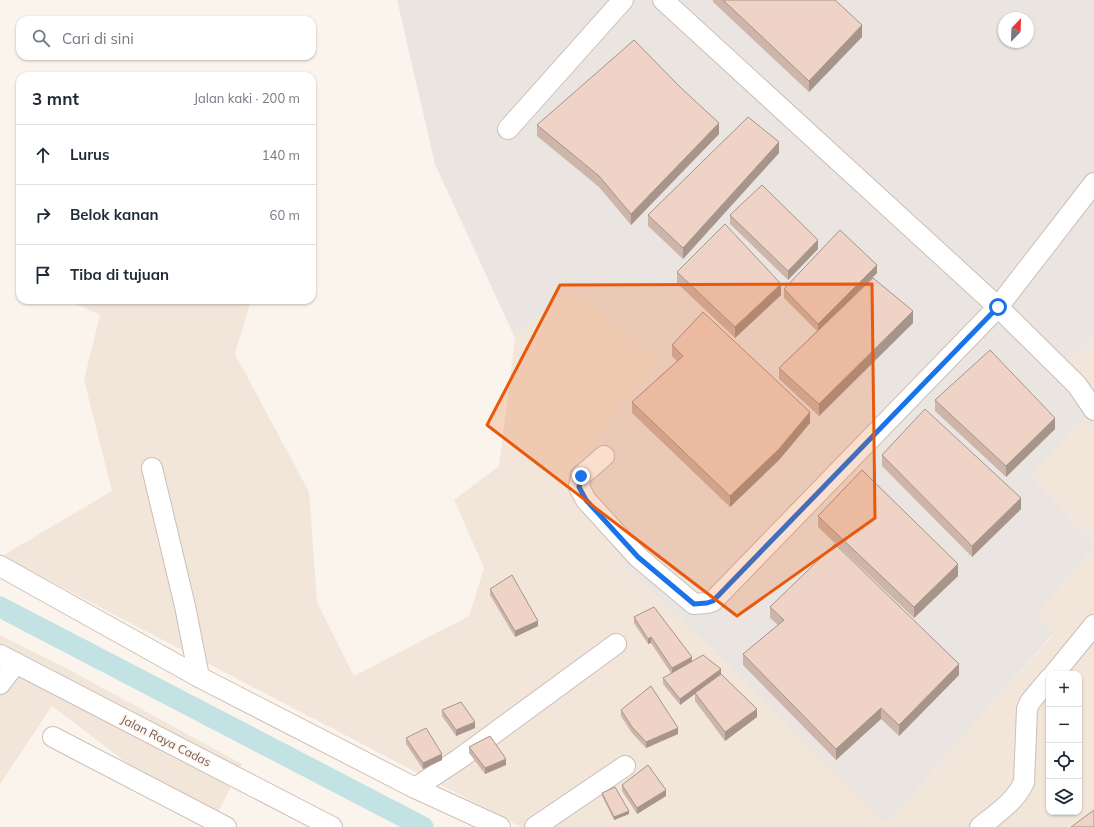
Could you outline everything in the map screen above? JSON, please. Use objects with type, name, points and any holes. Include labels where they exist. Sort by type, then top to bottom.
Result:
[{"type":"street","points":[[508,129],[623,0]]},
{"type":"street","points":[[663,0],[998,307],[1077,385],[1094,410]]},
{"type":"street","points":[[604,456],[581,476],[579,487],[586,500],[638,557],[694,604],[713,601],[998,307],[1094,183]]},
{"type":"street","points":[[152,468],[185,606],[200,677]]},
{"type":"street","points":[[0,566],[200,677],[415,788],[500,827]]},
{"type":"street","points":[[1056,671],[1094,625]]},
{"type":"street","points":[[415,788],[459,759],[616,644]]},
{"type":"street","points":[[0,684],[8,659]]},
{"type":"street","name":"Jalan Raya Cadas","points":[[8,659],[332,827]]},
{"type":"street","points":[[980,827],[1015,798],[1021,791],[1024,782],[1027,709],[1030,702],[1046,683]]},
{"type":"street","points":[[53,737],[226,827]]},
{"type":"street","points":[[535,827],[625,766]]},
{"type":"highlighted area","points":[[872,284],[875,518],[737,616],[487,425],[560,285]]},
{"type":"shaded area","points":[[397,0],[1094,0],[1094,334],[1061,372],[1087,416],[1031,476],[1094,544],[1094,547],[1036,616],[1054,633],[886,824],[702,640],[625,567],[567,474],[658,360],[570,287],[515,338],[435,164]]},
{"type":"shaded area","points":[[570,287],[659,360],[567,474],[625,567],[702,640],[886,823],[1054,634],[1036,616],[1094,547],[1094,827],[521,827],[2,556],[112,491],[84,380],[100,315],[77,304],[250,304],[235,354],[309,492],[317,602],[354,676],[469,616],[484,568],[454,500],[499,466],[515,338]]},
{"type":"shaded area","points":[[1094,334],[1094,544],[1031,476],[1087,416],[1061,372]]},
{"type":"shaded area","points":[[0,635],[75,673],[242,764],[211,827],[52,706],[0,784]]},
{"type":"building","points":[[723,0],[835,0],[862,25],[809,81]]},
{"type":"building","points":[[634,40],[681,88],[719,123],[631,214],[599,176],[537,125]]},
{"type":"building","points":[[748,117],[779,142],[683,248],[648,215]]},
{"type":"building","points":[[762,185],[818,240],[788,271],[730,215]]},
{"type":"building","points":[[725,224],[781,284],[735,327],[677,272]]},
{"type":"building","points":[[840,230],[877,265],[818,324],[784,289]]},
{"type":"building","points":[[873,278],[913,311],[819,404],[779,368]]},
{"type":"building","points":[[703,312],[810,412],[779,449],[730,496],[632,402],[683,356],[672,345]]},
{"type":"building","points":[[990,350],[1055,418],[1006,466],[935,400]]},
{"type":"building","points":[[925,409],[1021,498],[972,546],[882,455]]},
{"type":"building","points":[[862,470],[958,564],[914,607],[818,516]]},
{"type":"building","points":[[835,544],[959,664],[899,725],[881,708],[836,749],[743,654],[784,620],[770,607]]},
{"type":"building","points":[[512,575],[538,621],[515,631],[490,589]]},
{"type":"building","points":[[654,607],[692,657],[672,668],[651,637],[648,639],[634,617]]},
{"type":"building","points":[[703,655],[721,669],[680,699],[663,678]]},
{"type":"building","points":[[721,674],[757,709],[725,732],[695,693]]},
{"type":"building","points":[[651,686],[678,728],[646,742],[632,727],[621,710]]},
{"type":"building","points":[[461,702],[475,722],[456,730],[442,710]]},
{"type":"building","points":[[426,728],[442,754],[423,763],[406,738]]},
{"type":"building","points":[[490,736],[506,759],[485,768],[469,747]]},
{"type":"building","points":[[648,765],[666,790],[637,808],[622,785]]},
{"type":"building","points":[[615,787],[629,811],[614,817],[602,793]]},
{"type":"building","points":[[1094,810],[1094,827],[1071,827]]},
{"type":"waterway","points":[[0,607],[423,827]]},
{"type":"route","points":[[581,476],[579,487],[586,500],[638,557],[694,604],[713,601],[998,307]]}]
